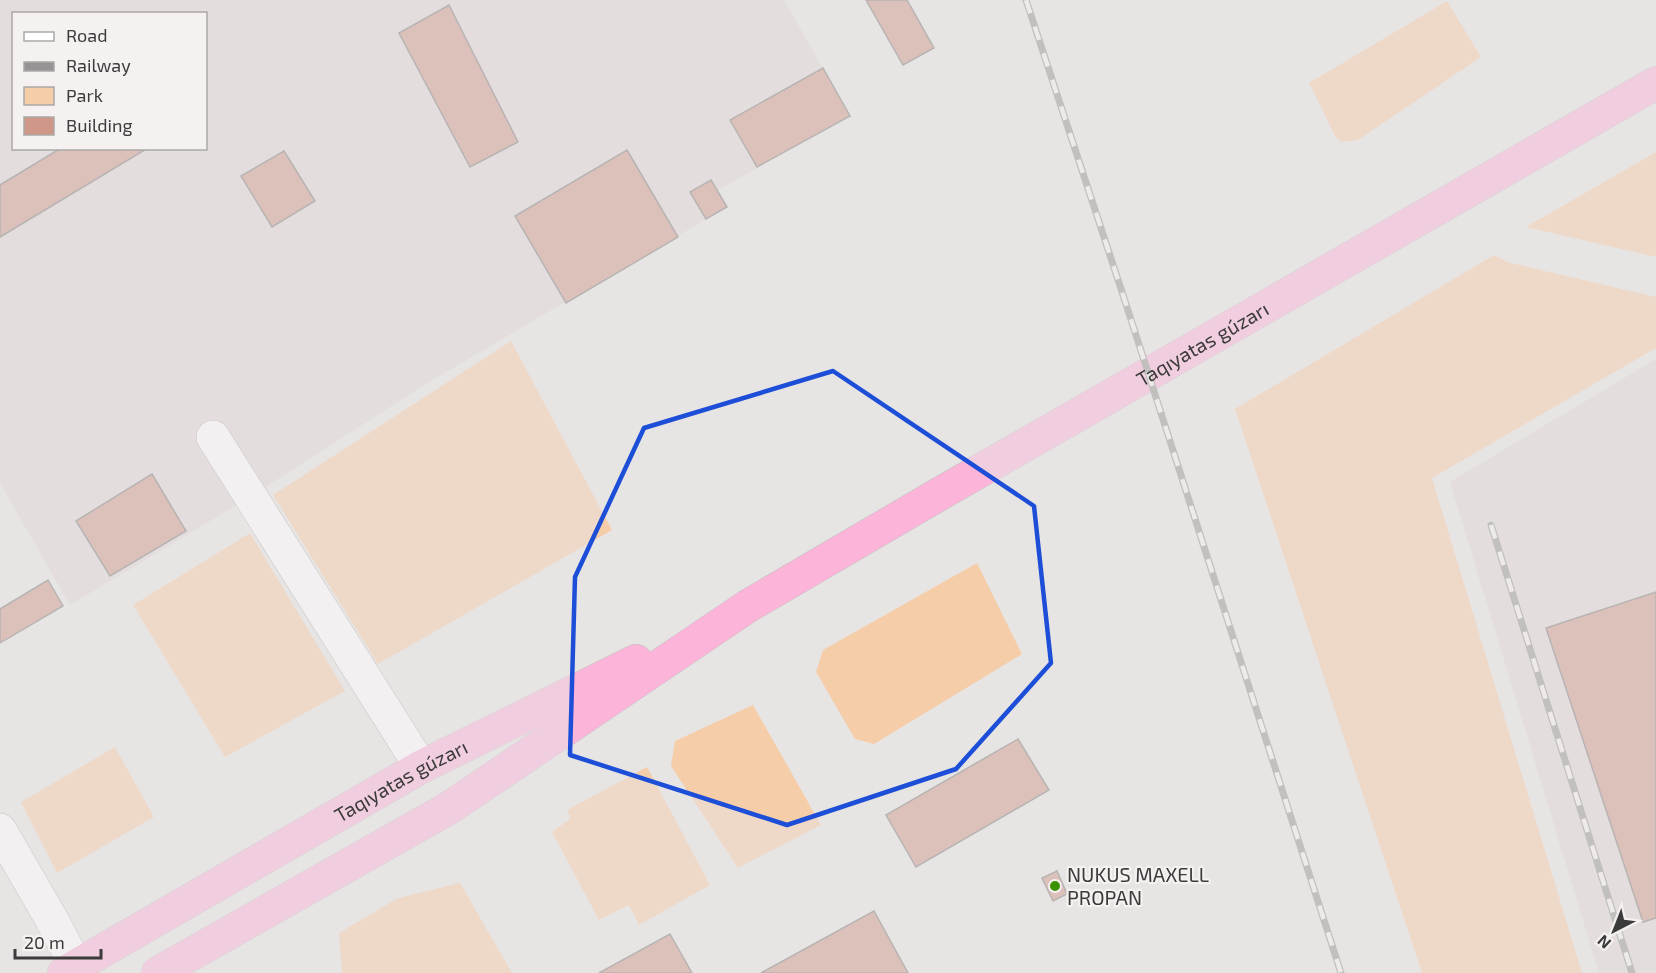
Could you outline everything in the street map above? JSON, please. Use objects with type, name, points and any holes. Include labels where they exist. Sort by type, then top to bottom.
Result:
[{"type":"highway","name":"Taqıyatas gúzarı","points":[[158,973],[449,808],[748,606],[1656,83]]},
{"type":"highway","name":"Taqıyatas gúzarı","points":[[70,970],[422,767],[748,606]]},
{"type":"lane","points":[[213,437],[422,767]]},
{"type":"lane","points":[[0,830],[52,920],[70,970]]},
{"type":"highlighted area","points":[[833,371],[1034,506],[1051,663],[956,769],[787,825],[570,755],[575,577],[644,428]]},
{"type":"shaded area","points":[[0,0],[784,0],[850,116],[718,190],[727,207],[429,382],[250,497],[70,605],[0,483]]},
{"type":"shaded area","points":[[1656,359],[1656,973],[1599,973],[1450,482]]},
{"type":"green space","points":[[1447,1],[1481,57],[1358,140],[1341,142],[1335,136],[1309,83]]},
{"type":"green space","points":[[1656,152],[1656,257],[1526,227]]},
{"type":"green space","points":[[1494,255],[1507,262],[1656,297],[1656,348],[1432,478],[1582,973],[1422,973],[1235,409]]},
{"type":"green space","points":[[511,341],[612,530],[378,664],[273,495]]},
{"type":"green space","points":[[250,533],[345,691],[225,757],[133,605]]},
{"type":"green space","points":[[977,563],[1022,654],[874,744],[855,739],[816,672],[823,650]]},
{"type":"green space","points":[[753,705],[821,825],[738,868],[671,766],[675,741]]},
{"type":"green space","points":[[115,747],[154,817],[57,873],[21,802]]},
{"type":"green space","points":[[647,767],[710,885],[639,925],[629,905],[599,920],[552,832],[571,818],[567,810]]},
{"type":"green space","points":[[460,883],[512,973],[342,973],[339,933],[398,898]]},
{"type":"building","points":[[866,0],[907,0],[934,48],[903,65]]},
{"type":"building","points":[[449,5],[518,142],[470,167],[399,33]]},
{"type":"building","points":[[823,68],[850,116],[757,167],[730,120]]},
{"type":"building","points":[[58,150],[145,150],[0,237],[0,185]]},
{"type":"building","points":[[627,150],[678,237],[566,303],[515,216]]},
{"type":"building","points":[[284,151],[315,201],[272,227],[241,176]]},
{"type":"building","points":[[711,180],[727,207],[706,219],[690,192]]},
{"type":"building","points":[[152,474],[186,531],[110,576],[76,521]]},
{"type":"building","points":[[48,580],[63,606],[0,643],[0,609]]},
{"type":"building","points":[[1656,592],[1656,918],[1643,922],[1546,628]]},
{"type":"building","points":[[1018,739],[1049,790],[916,867],[886,815]]},
{"type":"building","name":"NUKUS MAXELL PROPAN","points":[[1057,871],[1067,894],[1053,901],[1042,878]]},
{"type":"building","points":[[874,911],[908,973],[761,973]]},
{"type":"building","points":[[670,934],[692,973],[599,973]]},
{"type":"railway","points":[[1026,0],[1341,973]]},
{"type":"railway","points":[[1491,525],[1632,973]]},
{"type":"place","name":"NUKUS MAXELL PROPAN","points":[[1055,886]]}]
